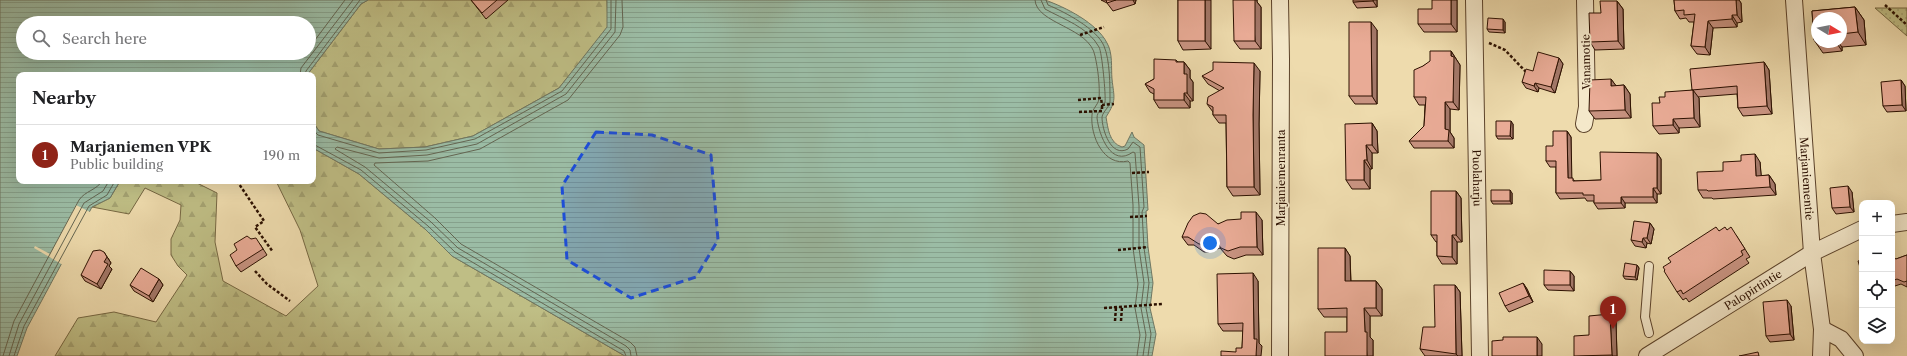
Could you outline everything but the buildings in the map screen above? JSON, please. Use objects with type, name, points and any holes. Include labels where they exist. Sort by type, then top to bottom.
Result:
[{"type":"street","name":"Marjaniemenranta","points":[[1280,0],[1280,356]]},
{"type":"street","name":"Puolaharju","points":[[1474,0],[1480,356]]},
{"type":"street","name":"Vanamotie","points":[[1584,124],[1587,107],[1585,0]]},
{"type":"street","name":"Marjaniementie","points":[[1794,0],[1812,253],[1822,329],[1821,356]]},
{"type":"street","points":[[1895,224],[1907,222]]},
{"type":"street","name":"Palopirtintie","points":[[1647,356],[1812,253],[1859,230]]},
{"type":"street","points":[[1822,329],[1841,339],[1855,356]]},
{"type":"lane","points":[[1649,266],[1645,317],[1650,333]]},
{"type":"path","points":[[1885,5],[1907,25]]},
{"type":"path","points":[[1080,35],[1104,27]]},
{"type":"path","points":[[1491,43],[1505,50],[1528,73]]},
{"type":"path","points":[[1078,100],[1101,98],[1102,105],[1102,111],[1079,112]]},
{"type":"path","points":[[1102,105],[1114,104]]},
{"type":"path","points":[[1132,173],[1149,172]]},
{"type":"path","points":[[238,184],[264,221],[255,227],[274,252]]},
{"type":"path","points":[[1130,217],[1147,216]]},
{"type":"path","points":[[1118,250],[1148,247]]},
{"type":"path","points":[[255,271],[267,284],[290,301]]},
{"type":"path","points":[[1104,308],[1162,304]]},
{"type":"path","points":[[1115,322],[1116,307]]},
{"type":"path","points":[[1121,321],[1122,307]]},
{"type":"highlighted area","points":[[596,132],[652,135],[711,155],[718,240],[696,277],[631,298],[567,260],[562,186]]},
{"type":"green space","points":[[368,0],[607,0],[608,27],[559,88],[473,136],[425,147],[379,149],[319,131],[316,126],[316,72],[309,72],[361,4]]},
{"type":"green space","points":[[1875,8],[1907,8],[1907,36]]},
{"type":"green space","points":[[316,150],[359,174],[425,229],[452,256],[625,356],[55,356],[78,318],[114,312],[156,322],[187,275],[178,266],[171,255],[171,239],[180,220],[181,205],[145,188],[129,214],[92,207],[110,198],[118,184],[199,184],[217,193],[215,242],[223,281],[286,316],[318,286],[300,230],[277,184],[316,184]]},
{"type":"water","points":[[0,0],[368,0],[361,4],[309,72],[16,72],[16,184],[118,184],[110,198],[92,207],[27,328],[17,356],[0,356]]},
{"type":"water","points":[[607,0],[1045,0],[1071,11],[1096,29],[1109,47],[1114,99],[1112,107],[1106,117],[1112,139],[1118,145],[1122,147],[1125,146],[1132,132],[1134,137],[1144,145],[1148,210],[1146,211],[1148,247],[1153,283],[1150,308],[1156,334],[1152,356],[625,356],[452,256],[425,229],[359,174],[316,150],[316,126],[319,131],[379,149],[425,147],[473,136],[559,88],[607,27]]},
{"type":"pier","points":[[76,205],[92,213],[63,265],[34,248],[35,246],[50,254]]},
{"type":"place","name":"Marjaniemen VPK","points":[[1613,329]]}]
